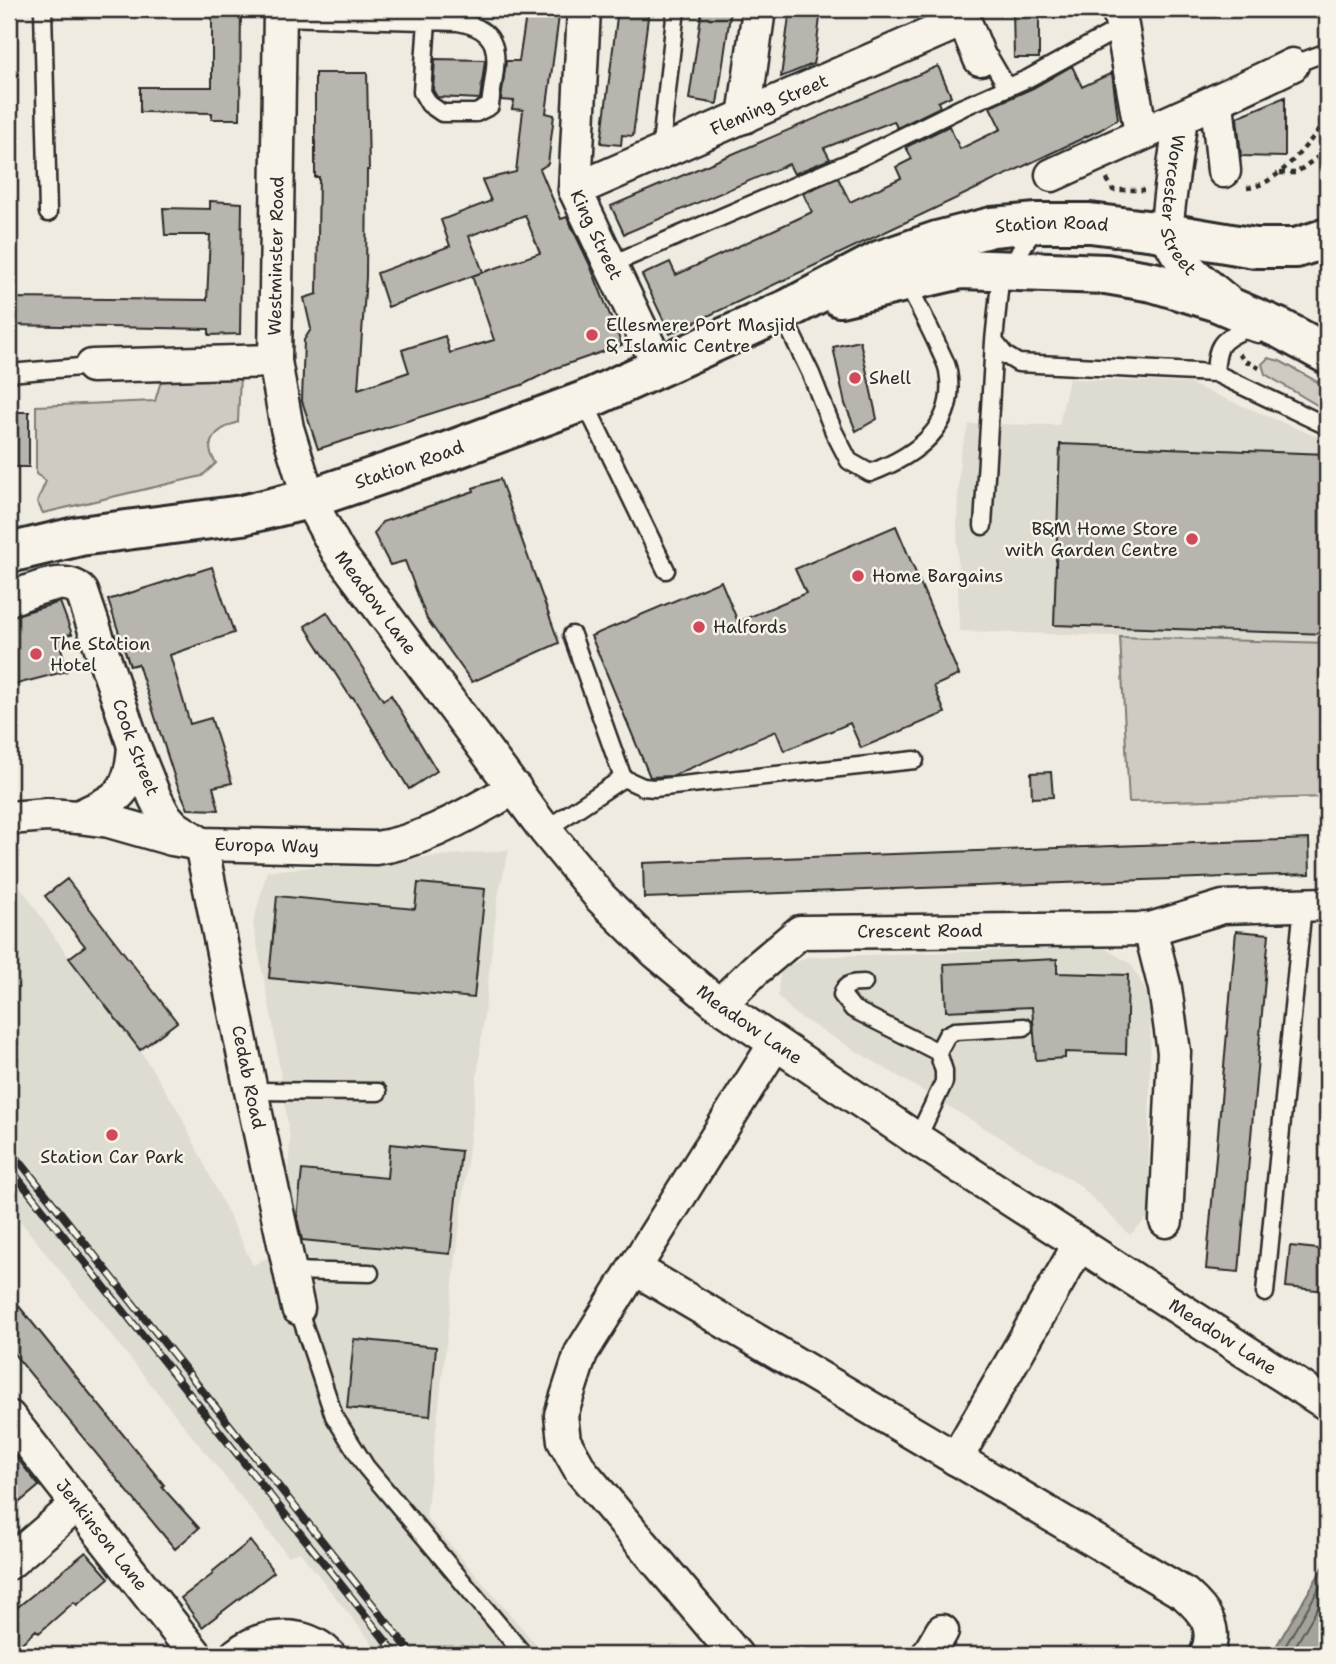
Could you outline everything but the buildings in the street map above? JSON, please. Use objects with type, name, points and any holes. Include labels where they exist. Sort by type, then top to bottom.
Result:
[{"type":"main road","name":"Station Road","points":[[9,553],[79,536],[242,515],[309,499],[584,401],[785,310],[892,256],[992,227],[1037,223],[1090,223],[1255,248],[1296,248],[1327,238]]},
{"type":"main road","name":"Station Road","points":[[785,310],[961,269],[1106,274],[1153,282],[1215,301],[1282,329],[1327,355]]},
{"type":"street","name":"King Street","points":[[584,9],[575,190],[659,367]]},
{"type":"street","points":[[744,117],[758,9]]},
{"type":"street","name":"Westminster Road","points":[[280,13],[275,361],[287,428],[309,499]]},
{"type":"street","name":"Fleming Street","points":[[575,190],[947,27],[963,13],[980,59]]},
{"type":"street","points":[[1121,18],[1141,133]]},
{"type":"street","points":[[1052,175],[1141,133],[1217,102],[1292,65]]},
{"type":"street","points":[[1217,102],[1230,180]]},
{"type":"street","name":"Worcester Street","points":[[1181,117],[1166,233],[1177,254],[1238,311]]},
{"type":"street","points":[[92,366],[275,361]]},
{"type":"street","name":"Meadow Lane","points":[[309,499],[338,552],[545,830],[601,898],[656,952],[719,1005],[775,1044],[1327,1404]]},
{"type":"street","name":"Cook Street","points":[[9,599],[61,583],[75,585],[82,592],[134,746],[155,798],[164,815],[175,827],[201,844]]},
{"type":"street","points":[[78,817],[100,807],[123,789],[132,772],[134,746]]},
{"type":"street","name":"Europa Way","points":[[9,818],[47,815],[109,821],[172,839],[201,844],[376,848],[401,845],[425,835],[515,788]]},
{"type":"street","name":"Cedab Road","points":[[201,844],[298,1308]]},
{"type":"street","name":"Crescent Road","points":[[719,1005],[756,968],[800,932],[1150,929],[1223,907],[1317,904]]},
{"type":"street","points":[[1150,929],[1165,988],[1174,1052],[1166,1221]]},
{"type":"street","points":[[736,1655],[581,1471],[564,1441],[561,1415],[568,1386],[581,1353],[775,1044]]},
{"type":"street","points":[[956,1459],[1080,1245]]},
{"type":"street","points":[[634,1268],[1185,1594],[1206,1615],[1210,1639],[1206,1655]]},
{"type":"street","name":"Jenkinson Lane","points":[[9,1417],[196,1655]]},
{"type":"street","points":[[9,1563],[78,1504]]},
{"type":"street","points":[[239,1653],[262,1640],[294,1637],[316,1644],[328,1655]]},
{"type":"lane","points":[[43,9],[48,214]]},
{"type":"lane","points":[[660,154],[676,9]]},
{"type":"lane","points":[[280,13],[458,22],[477,25],[495,43],[490,106],[476,113],[442,113],[429,104],[422,92],[427,21]]},
{"type":"lane","points":[[612,264],[859,159],[1007,87],[1121,18]]},
{"type":"lane","points":[[1292,65],[1327,52]]},
{"type":"lane","points":[[980,59],[990,58],[1007,87]]},
{"type":"lane","points":[[983,526],[1001,271],[1015,258],[1037,223]]},
{"type":"lane","points":[[785,310],[834,432],[849,461],[870,473],[899,462],[920,448],[938,427],[949,402],[948,370],[906,282]]},
{"type":"lane","points":[[1215,373],[1217,354],[1226,338],[1244,330],[1327,355]]},
{"type":"lane","points":[[994,341],[1005,355],[1018,363],[1215,373],[1327,426]]},
{"type":"lane","points":[[9,373],[92,366]]},
{"type":"lane","points":[[584,401],[666,570]]},
{"type":"lane","points":[[572,635],[623,778],[643,787],[915,760]]},
{"type":"lane","points":[[545,830],[623,778]]},
{"type":"lane","points":[[1265,1293],[1317,904]]},
{"type":"lane","points":[[864,983],[849,984],[844,989],[842,995],[853,1009],[939,1052]]},
{"type":"lane","points":[[917,1139],[944,1082],[939,1052],[947,1035],[955,1031],[1024,1027]]},
{"type":"lane","points":[[251,1091],[378,1092]]},
{"type":"lane","points":[[289,1271],[370,1273]]},
{"type":"lane","points":[[298,1308],[334,1416],[345,1436],[374,1477],[524,1655]]},
{"type":"path","points":[[1230,180],[1261,187],[1279,173],[1327,121]]},
{"type":"path","points":[[1279,173],[1296,173],[1327,150]]},
{"type":"path","points":[[1093,156],[1113,190],[1172,191]]},
{"type":"shaded area","points":[[1268,358],[1280,361],[1327,387],[1327,411],[1265,374],[1262,364]]},
{"type":"shaded area","points":[[175,372],[240,375],[238,422],[224,428],[214,437],[210,449],[216,463],[202,476],[43,513],[37,502],[46,481],[36,474],[36,406],[155,401],[161,381]]},
{"type":"shaded area","points":[[1069,379],[1188,383],[1327,441],[1327,643],[959,631],[957,519],[960,455],[969,424],[1059,425]]},
{"type":"shaded area","points":[[1120,637],[1327,643],[1327,797],[1129,802]]},
{"type":"shaded area","points":[[509,850],[498,896],[426,1517],[545,1655],[381,1655],[300,1552],[288,1556],[9,1207],[9,870],[69,958],[140,1050],[179,1112],[253,1265],[284,1250],[290,1139],[273,1024],[253,924],[267,871]]},
{"type":"shaded area","points":[[1103,947],[1131,964],[1151,1000],[1148,1217],[1130,1235],[1078,1184],[796,1015],[778,996],[780,970],[807,957]]},
{"type":"water","points":[[1327,1561],[1327,1655],[1271,1655]]},
{"type":"railway","points":[[9,1148],[413,1655]]},
{"type":"railway","points":[[9,1167],[397,1655]]},
{"type":"place","name":"Ellesmere Port Masjid & Islamic Centre","points":[[592,335]]},
{"type":"place","name":"Shell","points":[[855,378]]},
{"type":"place","name":"B&M Home Store with Garden Centre","points":[[1192,539]]},
{"type":"place","name":"Home Bargains","points":[[858,576]]},
{"type":"place","name":"Halfords","points":[[699,627]]},
{"type":"place","name":"The Station Hotel","points":[[36,654]]},
{"type":"place","name":"Station Car Park","points":[[112,1135]]}]
